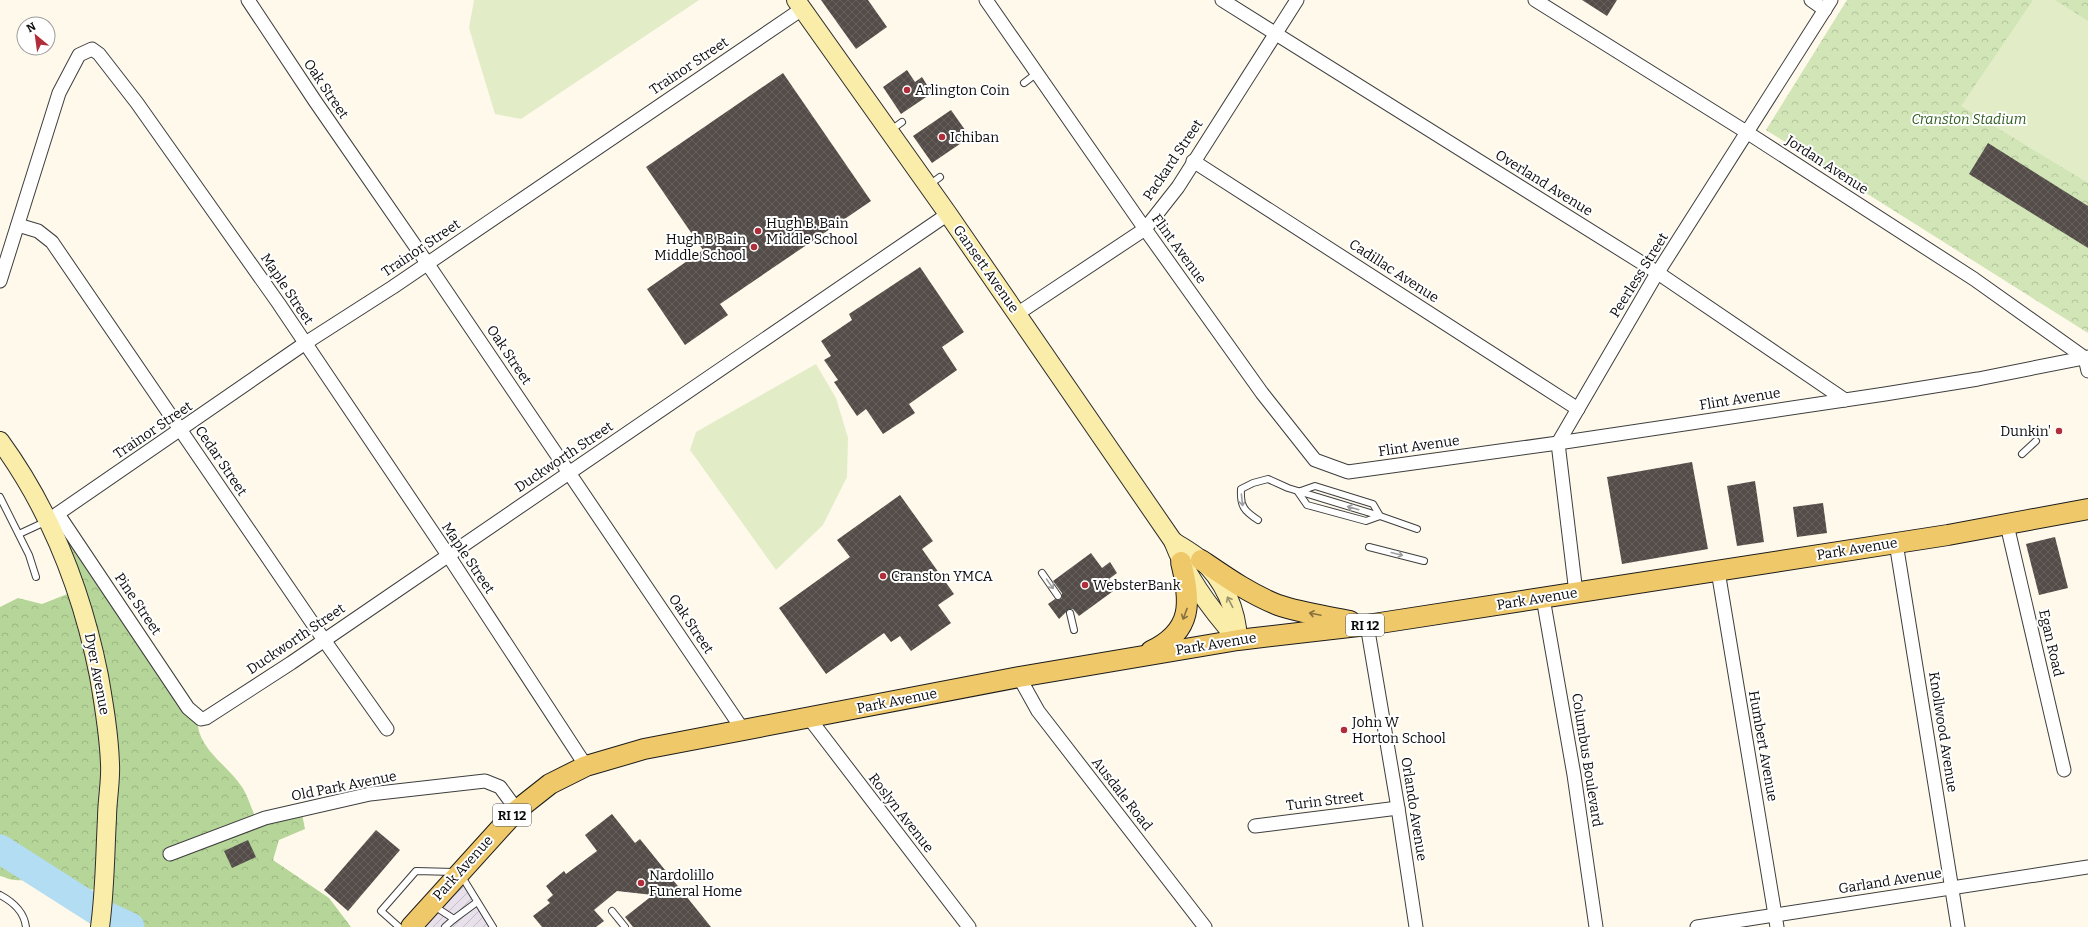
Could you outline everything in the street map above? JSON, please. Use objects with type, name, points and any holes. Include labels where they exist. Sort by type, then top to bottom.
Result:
[{"type":"main road","name":"Gansett Avenue","points":[[799,4],[896,127],[934,182],[948,214],[1173,540],[1181,562],[1211,609],[1238,640]]},
{"type":"main road","name":"Dyer Avenue","points":[[0,440],[53,517],[62,550],[85,614],[106,716],[110,764],[106,854],[100,927]]},
{"type":"main road","name":"Park Avenue","points":[[411,927],[459,872],[517,810],[550,784],[586,766],[644,749],[1019,677],[1141,656],[1238,640],[1367,625],[1576,593],[1896,543],[2088,510]]},
{"type":"main road","name":"Gansett Avenue","points":[[1173,540],[1201,560],[1219,582],[1235,612],[1238,640]]},
{"type":"main road","points":[[1201,560],[1238,585],[1277,604],[1294,610],[1367,625]]},
{"type":"main road","points":[[1141,656],[1165,645],[1177,632],[1185,615],[1189,604],[1187,585],[1181,562]]},
{"type":"street","name":"Oak Street","points":[[248,0],[315,101],[570,473],[743,730]]},
{"type":"street","name":"Flint Avenue","points":[[986,0],[1038,73],[1144,229],[1262,393],[1315,460],[1348,472],[1558,443],[1845,400],[1978,379],[2086,357]]},
{"type":"street","name":"Overland Avenue","points":[[1222,0],[1658,273],[1845,400]]},
{"type":"street","name":"Packard Street","points":[[1017,314],[1144,229],[1178,187],[1193,161],[1297,0]]},
{"type":"street","name":"Jordan Avenue","points":[[1536,0],[1748,133],[1974,279],[2086,357]]},
{"type":"street","points":[[1810,0],[1828,5]]},
{"type":"street","name":"Trainor Street","points":[[53,517],[304,344],[427,263],[799,4]]},
{"type":"street","name":"Peerless Street","points":[[1558,443],[1658,273],[1828,5]]},
{"type":"street","name":"Maple Street","points":[[0,281],[59,93],[79,55],[92,49],[99,54],[137,103],[279,304],[304,344],[448,555],[586,766]]},
{"type":"street","name":"Cadillac Avenue","points":[[1193,161],[1578,409]]},
{"type":"street","name":"Duckworth Street","points":[[196,716],[201,719],[206,718],[324,640],[948,214]]},
{"type":"street","name":"Cedar Street","points":[[18,225],[38,231],[52,242],[324,640],[387,729]]},
{"type":"street","points":[[2086,357],[2088,371]]},
{"type":"street","points":[[1558,443],[1576,593]]},
{"type":"street","name":"Pine Street","points":[[53,517],[188,708],[196,716]]},
{"type":"street","name":"Egan Road","points":[[2007,524],[2064,770]]},
{"type":"street","name":"Knollwood Avenue","points":[[1896,543],[1958,927]]},
{"type":"street","name":"Humbert Avenue","points":[[1718,570],[1776,921]]},
{"type":"street","name":"Columbus Boulevard","points":[[1543,598],[1574,775],[1596,927]]},
{"type":"street","name":"Orlando Avenue","points":[[1367,625],[1398,808],[1416,927]]},
{"type":"street","name":"Ausdale Road","points":[[1019,677],[1038,711],[1205,927]]},
{"type":"street","name":"Roslyn Avenue","points":[[809,718],[969,927]]},
{"type":"street","name":"Old Park Avenue","points":[[170,854],[265,818],[370,794],[485,781],[500,787],[517,810]]},
{"type":"street","name":"Turin Street","points":[[1256,826],[1398,808]]},
{"type":"street","name":"Garland Avenue","points":[[1697,927],[1776,921],[1951,888],[2088,867]]},
{"type":"lane","points":[[1024,84],[1038,73]]},
{"type":"lane","points":[[2022,454],[2036,441]]},
{"type":"lane","points":[[1258,520],[1244,511],[1240,501],[1241,489],[1253,483],[1268,479],[1298,492],[1380,516],[1417,529]]},
{"type":"lane","points":[[1298,492],[1315,486],[1373,504],[1380,516]]},
{"type":"lane","points":[[1298,492],[1307,505],[1366,522],[1380,516]]},
{"type":"lane","points":[[0,497],[29,555],[36,577]]},
{"type":"lane","points":[[19,534],[53,517]]},
{"type":"lane","points":[[1369,547],[1424,561]]},
{"type":"lane","points":[[1042,573],[1058,596]]},
{"type":"lane","points":[[1070,613],[1074,630]]},
{"type":"lane","points":[[399,927],[380,911],[416,871],[459,872],[493,927]]},
{"type":"lane","points":[[0,895],[15,904],[26,921],[26,927]]},
{"type":"lane","points":[[446,927],[454,919],[477,902]]},
{"type":"lane","points":[[431,904],[454,919]]},
{"type":"lane","points":[[612,911],[625,927]]},
{"type":"shaded area","points":[[457,873],[494,927],[412,927]]},
{"type":"green space","points":[[474,0],[699,0],[521,119],[495,114],[469,28]]},
{"type":"green space","name":"Cranston Stadium","points":[[1847,0],[2088,0],[2088,333],[1766,130]]},
{"type":"green space","points":[[2033,0],[2055,0],[2088,21],[2088,183],[1961,106]]},
{"type":"green space","points":[[816,364],[836,398],[848,438],[847,477],[823,525],[776,570],[690,450],[696,432]]},
{"type":"green space","points":[[56,514],[198,716],[198,727],[206,746],[242,787],[256,818],[302,814],[305,829],[279,840],[273,860],[329,898],[351,927],[105,927],[107,890],[66,889],[52,879],[41,878],[11,880],[0,876],[0,607],[18,598],[42,604],[75,591]]},
{"type":"building","points":[[821,0],[868,0],[887,27],[856,49]]},
{"type":"building","points":[[1582,0],[1617,0],[1607,16]]},
{"type":"building","name":"Arlington Coin","points":[[907,70],[915,82],[922,77],[932,93],[901,114],[883,87]]},
{"type":"building","name":"Hugh B. Bain Middle School","points":[[783,73],[871,201],[720,304],[728,315],[685,345],[647,289],[703,250],[646,167]]},
{"type":"building","name":"Ichiban","points":[[951,110],[970,137],[932,163],[913,136]]},
{"type":"building","points":[[1988,143],[2088,206],[2088,248],[1969,174]]},
{"type":"building","points":[[920,267],[964,332],[942,347],[957,370],[909,404],[915,413],[883,434],[866,409],[857,416],[834,382],[838,380],[824,360],[831,356],[821,341],[852,320],[849,314]]},
{"type":"building","points":[[1692,462],[1708,549],[1622,564],[1607,477]]},
{"type":"building","points":[[1755,481],[1764,542],[1737,546],[1727,486]]},
{"type":"building","name":"Cranston YMCA","points":[[900,495],[933,541],[922,549],[954,594],[938,605],[951,623],[911,651],[900,636],[891,642],[884,633],[826,674],[779,608],[850,557],[837,540]]},
{"type":"building","points":[[1823,503],[1827,533],[1797,537],[1793,507]]},
{"type":"building","points":[[2055,537],[2068,588],[2039,595],[2026,544]]},
{"type":"building","name":"WebsterBank","points":[[1091,553],[1102,568],[1110,562],[1117,573],[1109,579],[1116,589],[1079,616],[1073,609],[1069,609],[1059,619],[1048,604],[1055,599],[1059,600],[1062,598],[1062,593],[1053,581]]},
{"type":"building","points":[[612,814],[635,843],[640,839],[711,927],[633,927],[625,917],[653,895],[617,891],[594,910],[604,921],[596,927],[542,927],[533,916],[550,903],[547,900],[553,895],[546,886],[564,871],[566,874],[597,851],[585,835]]},
{"type":"building","points":[[376,830],[400,850],[348,911],[324,890]]},
{"type":"building","points":[[248,840],[256,857],[232,868],[224,851]]},
{"type":"waterway","points":[[0,849],[102,914],[130,927]]},
{"type":"place","name":"Arlington Coin","points":[[907,90]]},
{"type":"place","name":"Ichiban","points":[[942,137]]},
{"type":"place","name":"Hugh B. Bain Middle School","points":[[758,231]]},
{"type":"place","name":"Hugh B Bain Middle School","points":[[754,247]]},
{"type":"place","name":"Dunkin'","points":[[2059,431]]},
{"type":"place","name":"Cranston YMCA","points":[[883,576]]},
{"type":"place","name":"WebsterBank","points":[[1085,585]]},
{"type":"place","name":"John W Horton School","points":[[1344,730]]},
{"type":"place","name":"Nardolillo Funeral Home","points":[[641,883]]}]
